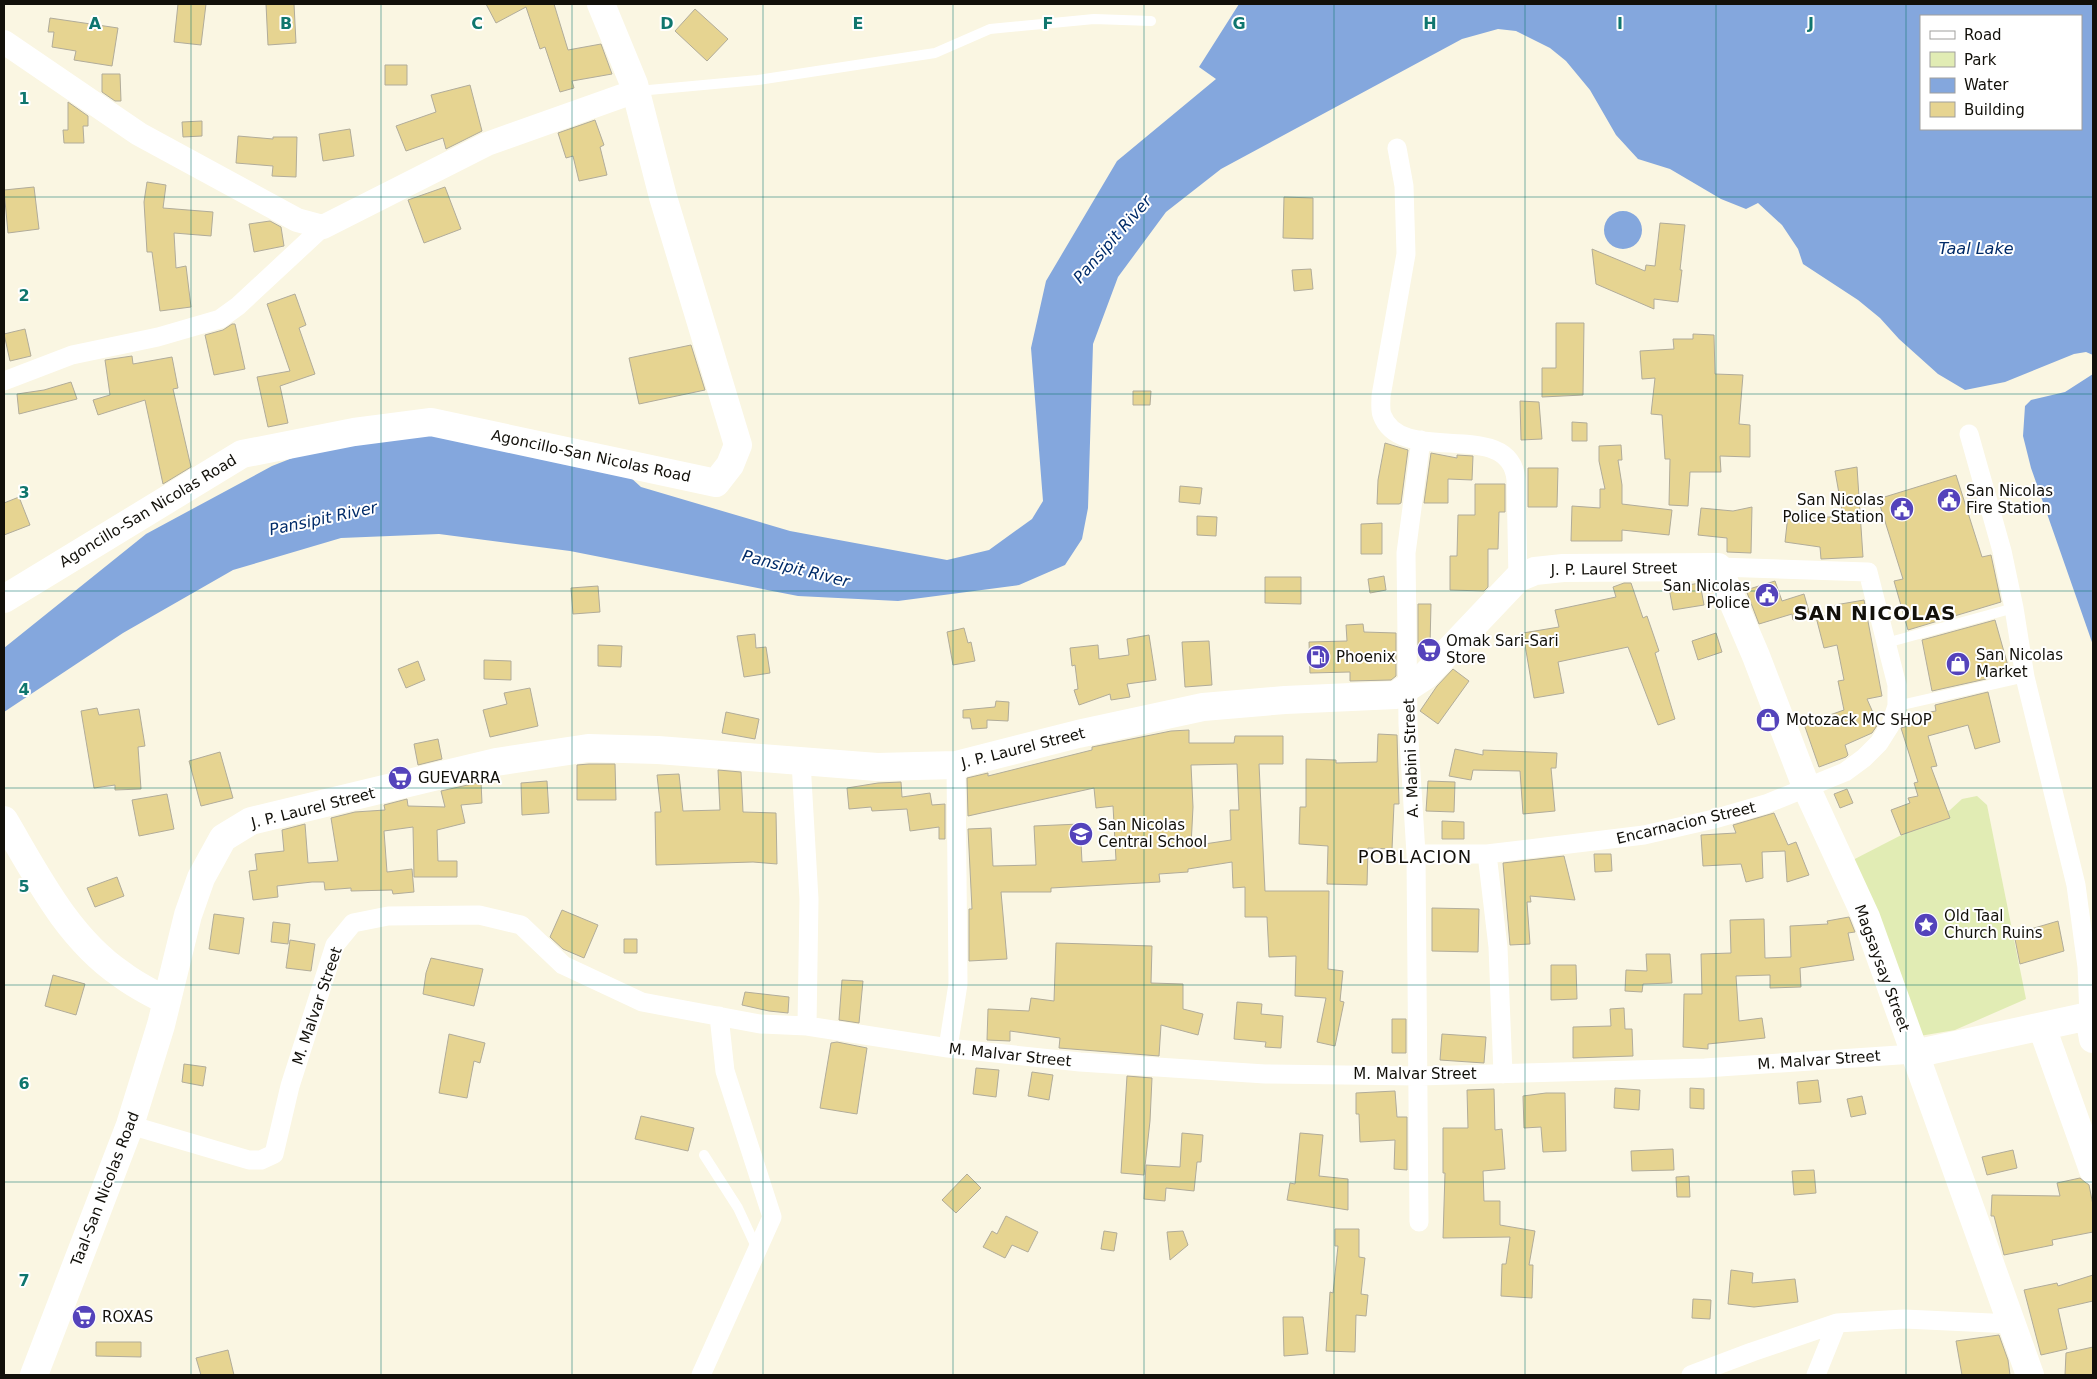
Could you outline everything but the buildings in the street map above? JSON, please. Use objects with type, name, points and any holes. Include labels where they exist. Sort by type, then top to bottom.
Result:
[{"type":"main road","name":"Agoncillo-San Nicolas Road","points":[[4,599],[242,454],[354,432],[431,422],[716,482],[730,465],[738,445],[663,198],[636,91],[601,4]]},
{"type":"main road","name":"J. P. Laurel Street","points":[[167,1001],[188,915],[201,878],[223,838],[251,821],[496,762],[588,748],[658,750],[877,767],[956,765],[1078,734],[1203,707],[1285,700],[1396,695],[1408,689],[1425,676],[1518,578],[1535,571],[1563,568],[1718,566]]},
{"type":"main road","name":"Magsaysay Street","points":[[1718,566],[1807,789],[1866,918],[2030,1375]]},
{"type":"main road","points":[[4,820],[58,909],[78,934],[120,974],[167,1001]]},
{"type":"main road","name":"Taal-San Nicolas Road","points":[[34,1375],[130,1125],[167,1001]]},
{"type":"main road","name":"M. Malvar Street","points":[[1914,1054],[2042,1028],[2091,1027]]},
{"type":"main road","points":[[2042,1028],[2093,1170]]},
{"type":"street","points":[[4,42],[139,134],[297,220],[323,227]]},
{"type":"street","points":[[4,381],[72,355],[158,337],[220,319],[238,306],[323,227],[487,144],[636,91]]},
{"type":"street","points":[[1397,148],[1405,193],[1406,254],[1381,396],[1381,414],[1388,426],[1403,435],[1421,440],[1490,448],[1509,458],[1515,468],[1518,578]]},
{"type":"street","points":[[1968,434],[1987,495],[2014,608],[2025,677],[2076,884],[2087,967],[2091,1027]]},
{"type":"street","name":"A. Mabini Street","points":[[1419,1222],[1416,854],[1408,724],[1406,553],[1421,440]]},
{"type":"street","name":"J. P. Laurel Street","points":[[1718,566],[1868,572]]},
{"type":"street","name":"Encarnacion Street","points":[[1416,854],[1487,854],[1644,835],[1714,819],[1766,804],[1846,772],[1864,758],[1883,737],[1891,724],[1897,706],[1898,685],[1868,572]]},
{"type":"street","points":[[801,762],[809,899],[807,1026]]},
{"type":"street","points":[[948,1048],[958,984],[956,765]]},
{"type":"street","points":[[1487,854],[1498,947],[1503,1074]]},
{"type":"street","name":"M. Malvar Street","points":[[130,1125],[249,1160],[261,1160],[274,1154],[290,1086],[335,945],[353,923],[388,916],[479,915],[521,925],[563,965],[642,1002],[760,1024],[807,1026],[948,1048],[1038,1059],[1174,1070],[1265,1074],[1419,1076],[1705,1068],[1914,1054]]},
{"type":"street","points":[[701,1375],[772,1217],[725,1071],[718,1016]]},
{"type":"street","points":[[1691,1375],[1837,1323],[1904,1319],[2013,1324]]},
{"type":"street","points":[[1816,1375],[1837,1323]]},
{"type":"lane","points":[[636,91],[758,80],[935,53],[990,28],[1094,19],[1151,22]]},
{"type":"lane","points":[[1886,643],[2014,608]]},
{"type":"lane","points":[[1897,706],[2025,677]]},
{"type":"lane","points":[[704,1155],[738,1208],[757,1249]]},
{"type":"green space","points":[[1977,796],[1987,805],[2026,999],[1955,1030],[1914,1037],[1847,863],[1950,810],[1962,799]]},
{"type":"water","points":[[1239,4],[2093,4],[2093,355],[2086,352],[2074,354],[2005,382],[1965,390],[1938,374],[1899,339],[1880,318],[1858,300],[1803,264],[1798,249],[1782,225],[1758,203],[1746,209],[1721,199],[1670,169],[1638,159],[1616,135],[1590,90],[1566,61],[1550,48],[1516,31],[1498,29],[1462,39],[1221,169],[1166,212],[1118,277],[1093,344],[1088,508],[1082,539],[1065,565],[1019,585],[898,601],[798,596],[570,551],[439,534],[341,538],[233,570],[123,633],[4,712],[4,648],[146,534],[272,466],[371,427],[450,422],[619,467],[641,487],[790,531],[947,560],[989,550],[1032,519],[1043,501],[1031,348],[1046,281],[1117,161],[1216,79],[1199,67]]},
{"type":"water","points":[[1623,211],[1636,217],[1642,230],[1636,243],[1623,249],[1610,243],[1604,230],[1610,217]]},
{"type":"water","points":[[2093,374],[2093,645],[2031,468],[2023,436],[2025,406],[2031,400],[2065,392]]},
{"type":"place","name":"San Nicolas Fire Station","points":[[1949,500]]},
{"type":"place","name":"San Nicolas Police Station","points":[[1902,509]]},
{"type":"place","name":"San Nicolas Police","points":[[1767,595]]},
{"type":"place","name":"Omak Sari-Sari Store","points":[[1429,650]]},
{"type":"place","name":"Phoenix","points":[[1318,657]]},
{"type":"place","name":"San Nicolas Market","points":[[1958,664]]},
{"type":"place","name":"Motozack MC SHOP","points":[[1768,720]]},
{"type":"place","name":"GUEVARRA","points":[[400,778]]},
{"type":"place","name":"San Nicolas Central School","points":[[1081,834]]},
{"type":"place","name":"Old Taal Church Ruins","points":[[1926,925]]},
{"type":"place","name":"ROXAS","points":[[84,1317]]},
{"type":"district","name":"SAN NICOLAS","points":[[1875,613]]},
{"type":"district","name":"POBLACION","points":[[1415,857]]},
{"type":"water label","name":"Pansipit River","points":[[1112,239]]},
{"type":"water label","name":"Taal Lake","points":[[1976,248]]},
{"type":"water label","name":"Pansipit River","points":[[323,518]]},
{"type":"water label","name":"Pansipit River","points":[[796,568]]}]
